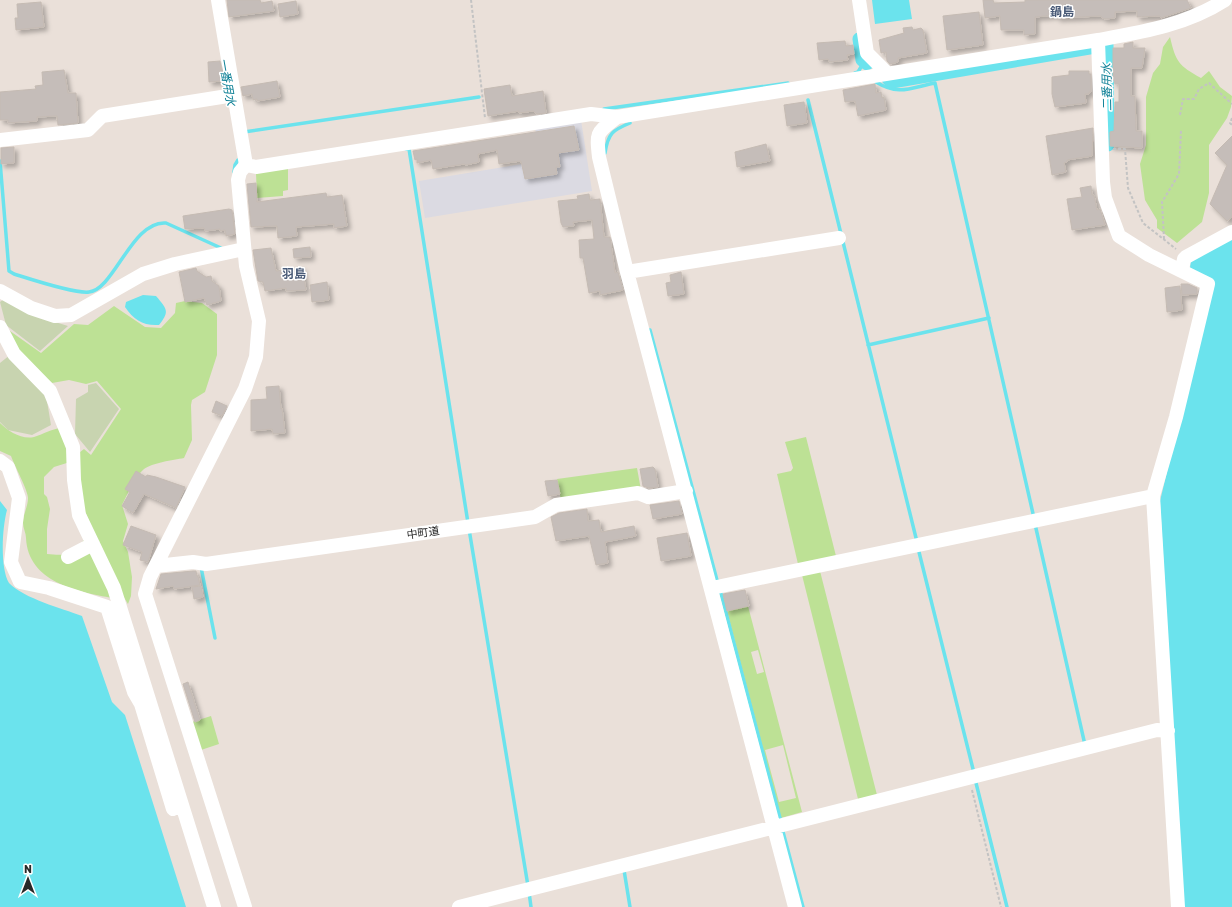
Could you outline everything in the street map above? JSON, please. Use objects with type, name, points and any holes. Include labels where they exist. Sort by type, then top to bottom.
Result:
[{"type":"street","points":[[218,0],[231,96],[246,165]]},
{"type":"street","points":[[859,0],[867,53],[887,73]]},
{"type":"street","points":[[246,165],[256,167],[591,114],[617,117],[887,73],[1098,46],[1180,22],[1201,14],[1225,0]]},
{"type":"street","points":[[1098,46],[1103,182],[1105,198],[1119,236],[1149,255],[1183,263],[1208,284],[1176,417],[1153,496],[1178,907]]},
{"type":"street","points":[[1,140],[88,130],[102,116],[231,96]]},
{"type":"street","points":[[617,117],[602,128],[597,137],[599,157],[627,272],[686,491],[716,587],[779,825],[795,907]]},
{"type":"street","points":[[245,907],[145,594],[150,577],[245,389],[256,357],[259,322],[242,250],[238,180],[240,172],[246,165]]},
{"type":"street","points":[[1183,263],[1232,232]]},
{"type":"street","points":[[627,272],[839,238]]},
{"type":"street","points":[[0,291],[31,308],[55,316],[71,316],[143,274],[175,264],[242,250]]},
{"type":"street","points":[[0,327],[14,354],[50,391],[73,447],[74,480],[80,515],[114,588],[214,907]]},
{"type":"street","points":[[0,461],[8,467],[19,498],[11,562],[20,582],[49,588],[107,606],[134,692],[141,704],[204,907]]},
{"type":"street","name":"中町道","points":[[156,566],[193,562],[206,564],[468,527],[535,517],[556,505],[638,493],[648,497],[686,491]]},
{"type":"street","points":[[716,587],[1153,496]]},
{"type":"street","points":[[68,557],[93,544]]},
{"type":"street","points":[[459,907],[1157,730],[1168,731]]},
{"type":"path","points":[[471,0],[487,131]]},
{"type":"path","points":[[1180,115],[1183,99],[1194,99],[1199,89],[1209,83],[1232,104]]},
{"type":"path","points":[[1232,118],[1230,123],[1232,125]]},
{"type":"path","points":[[1164,239],[1162,202],[1179,174],[1182,130]]},
{"type":"path","points":[[1112,149],[1124,149],[1128,188],[1143,223],[1164,239],[1183,263]]},
{"type":"path","points":[[973,776],[1001,907]]},
{"type":"shaded area","points":[[581,120],[592,191],[425,218],[419,181],[540,161],[535,127]]},
{"type":"green space","points":[[1170,37],[1176,58],[1187,70],[1201,78],[1209,71],[1220,87],[1232,96],[1231,107],[1227,118],[1209,145],[1209,193],[1202,222],[1177,243],[1157,228],[1157,220],[1145,200],[1140,164],[1146,145],[1146,97],[1153,73],[1160,64],[1163,47]]},
{"type":"green space","points":[[288,168],[288,190],[283,191],[283,196],[257,198],[256,173]]},
{"type":"green space","points":[[4,299],[39,317],[68,326],[40,351],[6,325],[0,302]]},
{"type":"green space","points":[[185,301],[202,303],[217,314],[217,355],[205,392],[192,400],[192,440],[184,458],[157,463],[140,472],[122,505],[128,524],[123,541],[128,552],[132,577],[131,596],[128,604],[117,586],[84,509],[75,456],[84,449],[91,455],[121,409],[97,381],[86,384],[69,380],[52,383],[28,364],[6,332],[10,331],[41,353],[74,324],[88,325],[114,306],[145,327],[161,328],[175,313],[176,303]]},
{"type":"green space","points":[[10,355],[46,395],[51,425],[32,435],[8,430],[0,422],[0,363]]},
{"type":"green space","points":[[96,383],[119,409],[90,452],[75,434],[76,399],[88,392],[88,385]]},
{"type":"green space","points":[[0,423],[16,434],[29,438],[61,428],[70,462],[54,467],[44,477],[44,494],[47,497],[50,509],[47,529],[47,554],[60,555],[70,553],[78,548],[86,537],[113,598],[99,596],[70,588],[45,575],[35,565],[29,553],[23,525],[28,498],[11,456],[0,451]]},
{"type":"green space","points":[[806,437],[836,556],[798,564],[777,474],[791,471],[793,468],[785,442]]},
{"type":"green space","points":[[637,468],[641,490],[561,500],[557,479]]},
{"type":"green space","points":[[820,571],[877,795],[858,799],[802,575]]},
{"type":"green space","points":[[748,606],[802,812],[781,818],[727,611]],"holes":[[[758,650],[764,672],[757,674],[751,652]],[[783,745],[796,798],[779,802],[765,750]]]},
{"type":"green space","points":[[211,716],[219,744],[198,751],[189,723]]},
{"type":"water","points":[[872,0],[909,0],[912,19],[875,24]]},
{"type":"water","points":[[1232,236],[1232,907],[1183,907],[1160,501],[1213,281],[1190,268],[1191,260]]},
{"type":"water","points":[[143,295],[156,296],[165,307],[165,316],[159,325],[144,323],[135,319],[125,307],[126,302]]},
{"type":"water","points":[[0,501],[7,510],[4,527],[3,558],[4,568],[9,583],[24,594],[82,616],[112,702],[125,715],[186,907],[0,907]]},
{"type":"building","points":[[227,0],[260,0],[261,3],[272,1],[274,11],[229,17]]},
{"type":"building","points":[[983,0],[993,0],[994,3],[1025,2],[1025,0],[1187,0],[1191,8],[1161,18],[1160,16],[1137,17],[1137,11],[1115,12],[1115,18],[1105,19],[1101,16],[1057,18],[1057,15],[1035,17],[1035,34],[1024,35],[1024,30],[1001,30],[1000,16],[985,18]]},
{"type":"building","points":[[296,1],[298,14],[280,17],[278,4]]},
{"type":"building","points":[[41,2],[44,27],[16,30],[15,18],[18,18],[17,4]]},
{"type":"building","points":[[979,12],[983,45],[947,50],[943,16]]},
{"type":"building","points":[[912,27],[913,30],[921,28],[923,30],[927,53],[898,58],[898,62],[890,64],[887,61],[886,52],[881,53],[879,40],[904,33],[903,28]]},
{"type":"building","points":[[845,41],[846,46],[853,45],[854,54],[847,55],[848,60],[829,62],[828,59],[819,60],[817,43]]},
{"type":"building","points":[[1133,42],[1133,48],[1145,48],[1142,68],[1131,68],[1131,96],[1135,96],[1136,131],[1142,131],[1142,148],[1110,146],[1110,132],[1114,131],[1115,102],[1119,102],[1119,84],[1115,84],[1113,80],[1113,48],[1124,48],[1124,44]]},
{"type":"building","points":[[220,61],[223,81],[209,82],[208,62]]},
{"type":"building","points":[[64,70],[68,93],[76,93],[78,123],[58,125],[57,116],[37,117],[37,121],[8,123],[8,120],[0,120],[0,92],[36,89],[35,86],[43,85],[42,72]]},
{"type":"building","points":[[1069,71],[1089,71],[1089,74],[1091,74],[1091,92],[1089,92],[1089,94],[1085,94],[1086,103],[1055,107],[1052,94],[1052,77],[1069,75]]},
{"type":"building","points":[[277,81],[280,97],[257,101],[257,99],[253,100],[252,94],[243,96],[241,87]]},
{"type":"building","points":[[875,84],[876,93],[881,92],[882,98],[884,97],[886,110],[858,116],[855,101],[845,102],[843,90]]},
{"type":"building","points":[[510,85],[512,96],[543,91],[546,113],[537,114],[533,111],[519,113],[519,111],[488,116],[484,89]]},
{"type":"building","points":[[804,102],[807,123],[787,126],[784,105]]},
{"type":"building","points":[[574,126],[579,150],[558,153],[560,167],[556,167],[557,174],[525,179],[521,161],[499,164],[497,150],[478,154],[479,162],[433,169],[431,160],[417,163],[417,159],[415,160],[413,151]]},
{"type":"building","points":[[1093,128],[1092,156],[1067,160],[1067,162],[1064,163],[1066,172],[1052,175],[1046,136]]},
{"type":"building","points":[[1232,136],[1232,217],[1227,221],[1210,204],[1227,165],[1215,153]]},
{"type":"building","points":[[766,144],[770,161],[737,167],[735,152]]},
{"type":"building","points":[[14,147],[14,163],[1,164],[1,148]]},
{"type":"building","points":[[256,183],[257,202],[326,193],[327,197],[342,195],[347,226],[334,228],[334,224],[296,227],[297,236],[278,238],[277,226],[251,227],[247,184]]},
{"type":"building","points":[[1091,186],[1092,195],[1094,195],[1097,210],[1100,209],[1105,225],[1072,230],[1067,199],[1082,197],[1080,188]]},
{"type":"building","points":[[589,194],[590,200],[600,199],[604,237],[610,237],[615,273],[618,272],[623,290],[600,295],[600,291],[589,293],[583,258],[580,258],[579,240],[594,239],[592,220],[573,222],[574,226],[563,227],[561,223],[558,201],[578,199],[577,196]]},
{"type":"building","points":[[229,209],[232,210],[235,234],[226,236],[225,230],[220,231],[220,229],[205,231],[204,228],[185,229],[183,216]]},
{"type":"building","points":[[310,247],[311,257],[294,258],[293,249]]},
{"type":"building","points":[[271,248],[276,271],[302,267],[306,290],[286,291],[286,288],[265,291],[263,282],[258,281],[253,250]]},
{"type":"building","points":[[196,268],[197,271],[206,277],[211,276],[212,281],[219,286],[221,301],[207,305],[204,298],[185,302],[179,272]]},
{"type":"building","points":[[681,272],[684,294],[668,296],[666,283],[671,282],[670,275]]},
{"type":"building","points":[[327,282],[329,300],[312,302],[310,285]]},
{"type":"building","points":[[1181,284],[1188,284],[1197,288],[1197,294],[1182,295]]},
{"type":"building","points":[[1180,286],[1182,310],[1167,312],[1165,288]]},
{"type":"building","points":[[279,386],[285,433],[273,434],[272,429],[251,431],[251,400],[267,399],[266,387]]},
{"type":"building","points":[[216,401],[227,406],[222,416],[212,412]]},
{"type":"building","points":[[653,467],[655,469],[658,487],[649,488],[643,486],[640,469]]},
{"type":"building","points":[[136,471],[146,477],[147,475],[156,477],[185,487],[176,508],[144,494],[133,513],[122,506],[130,492],[125,489]]},
{"type":"building","points":[[557,480],[560,494],[548,496],[545,481]]},
{"type":"building","points":[[679,501],[682,514],[653,519],[650,505]]},
{"type":"building","points":[[587,509],[588,521],[599,520],[601,532],[634,526],[636,536],[605,542],[608,563],[596,565],[589,536],[556,541],[551,517],[559,513]]},
{"type":"building","points":[[131,526],[156,535],[148,562],[140,560],[142,552],[123,545]]},
{"type":"building","points":[[687,533],[691,556],[661,561],[657,538]]},
{"type":"building","points":[[196,571],[200,585],[174,589],[173,586],[156,589],[161,574]]},
{"type":"building","points":[[201,586],[203,597],[194,599],[192,587]]},
{"type":"building","points":[[745,590],[749,606],[727,611],[723,594]]},
{"type":"building","points":[[188,682],[200,720],[195,722],[183,684]]},
{"type":"waterway","name":"二番用水","points":[[859,39],[862,60],[867,64]]},
{"type":"waterway","name":"二番用水","points":[[888,79],[892,82],[1107,45],[1108,145]]},
{"type":"waterway","points":[[855,73],[858,72],[864,62]]},
{"type":"waterway","points":[[876,82],[891,89],[898,90],[911,89],[935,83],[1034,518]]},
{"type":"waterway","points":[[604,109],[788,83]]},
{"type":"waterway","points":[[244,132],[479,97]]},
{"type":"waterway","points":[[808,100],[917,542]]},
{"type":"waterway","points":[[605,153],[612,133],[630,123]]},
{"type":"waterway","points":[[406,149],[409,149],[468,523]]},
{"type":"waterway","points":[[234,172],[235,165],[238,160]]},
{"type":"waterway","points":[[0,161],[9,271],[14,274],[63,289],[89,292],[98,288],[107,280],[133,243],[143,232],[154,225],[166,223],[221,248]]},
{"type":"waterway","points":[[868,345],[989,318]]},
{"type":"waterway","points":[[650,330],[718,584]]},
{"type":"waterway","points":[[1035,524],[1085,745]]},
{"type":"waterway","points":[[469,529],[528,886]]},
{"type":"waterway","points":[[918,548],[974,773]]},
{"type":"waterway","points":[[201,567],[215,638]]},
{"type":"waterway","points":[[720,590],[781,822]]},
{"type":"waterway","points":[[975,779],[1007,907]]},
{"type":"waterway","points":[[782,828],[803,907]]},
{"type":"waterway","points":[[624,870],[630,907]]},
{"type":"waterway","points":[[529,892],[531,907]]},
{"type":"district","name":"鍋島","points":[[1062,12]]},
{"type":"district","name":"羽島","points":[[294,274]]},
{"type":"water label","name":"一番用水","points":[[227,82]]}]
